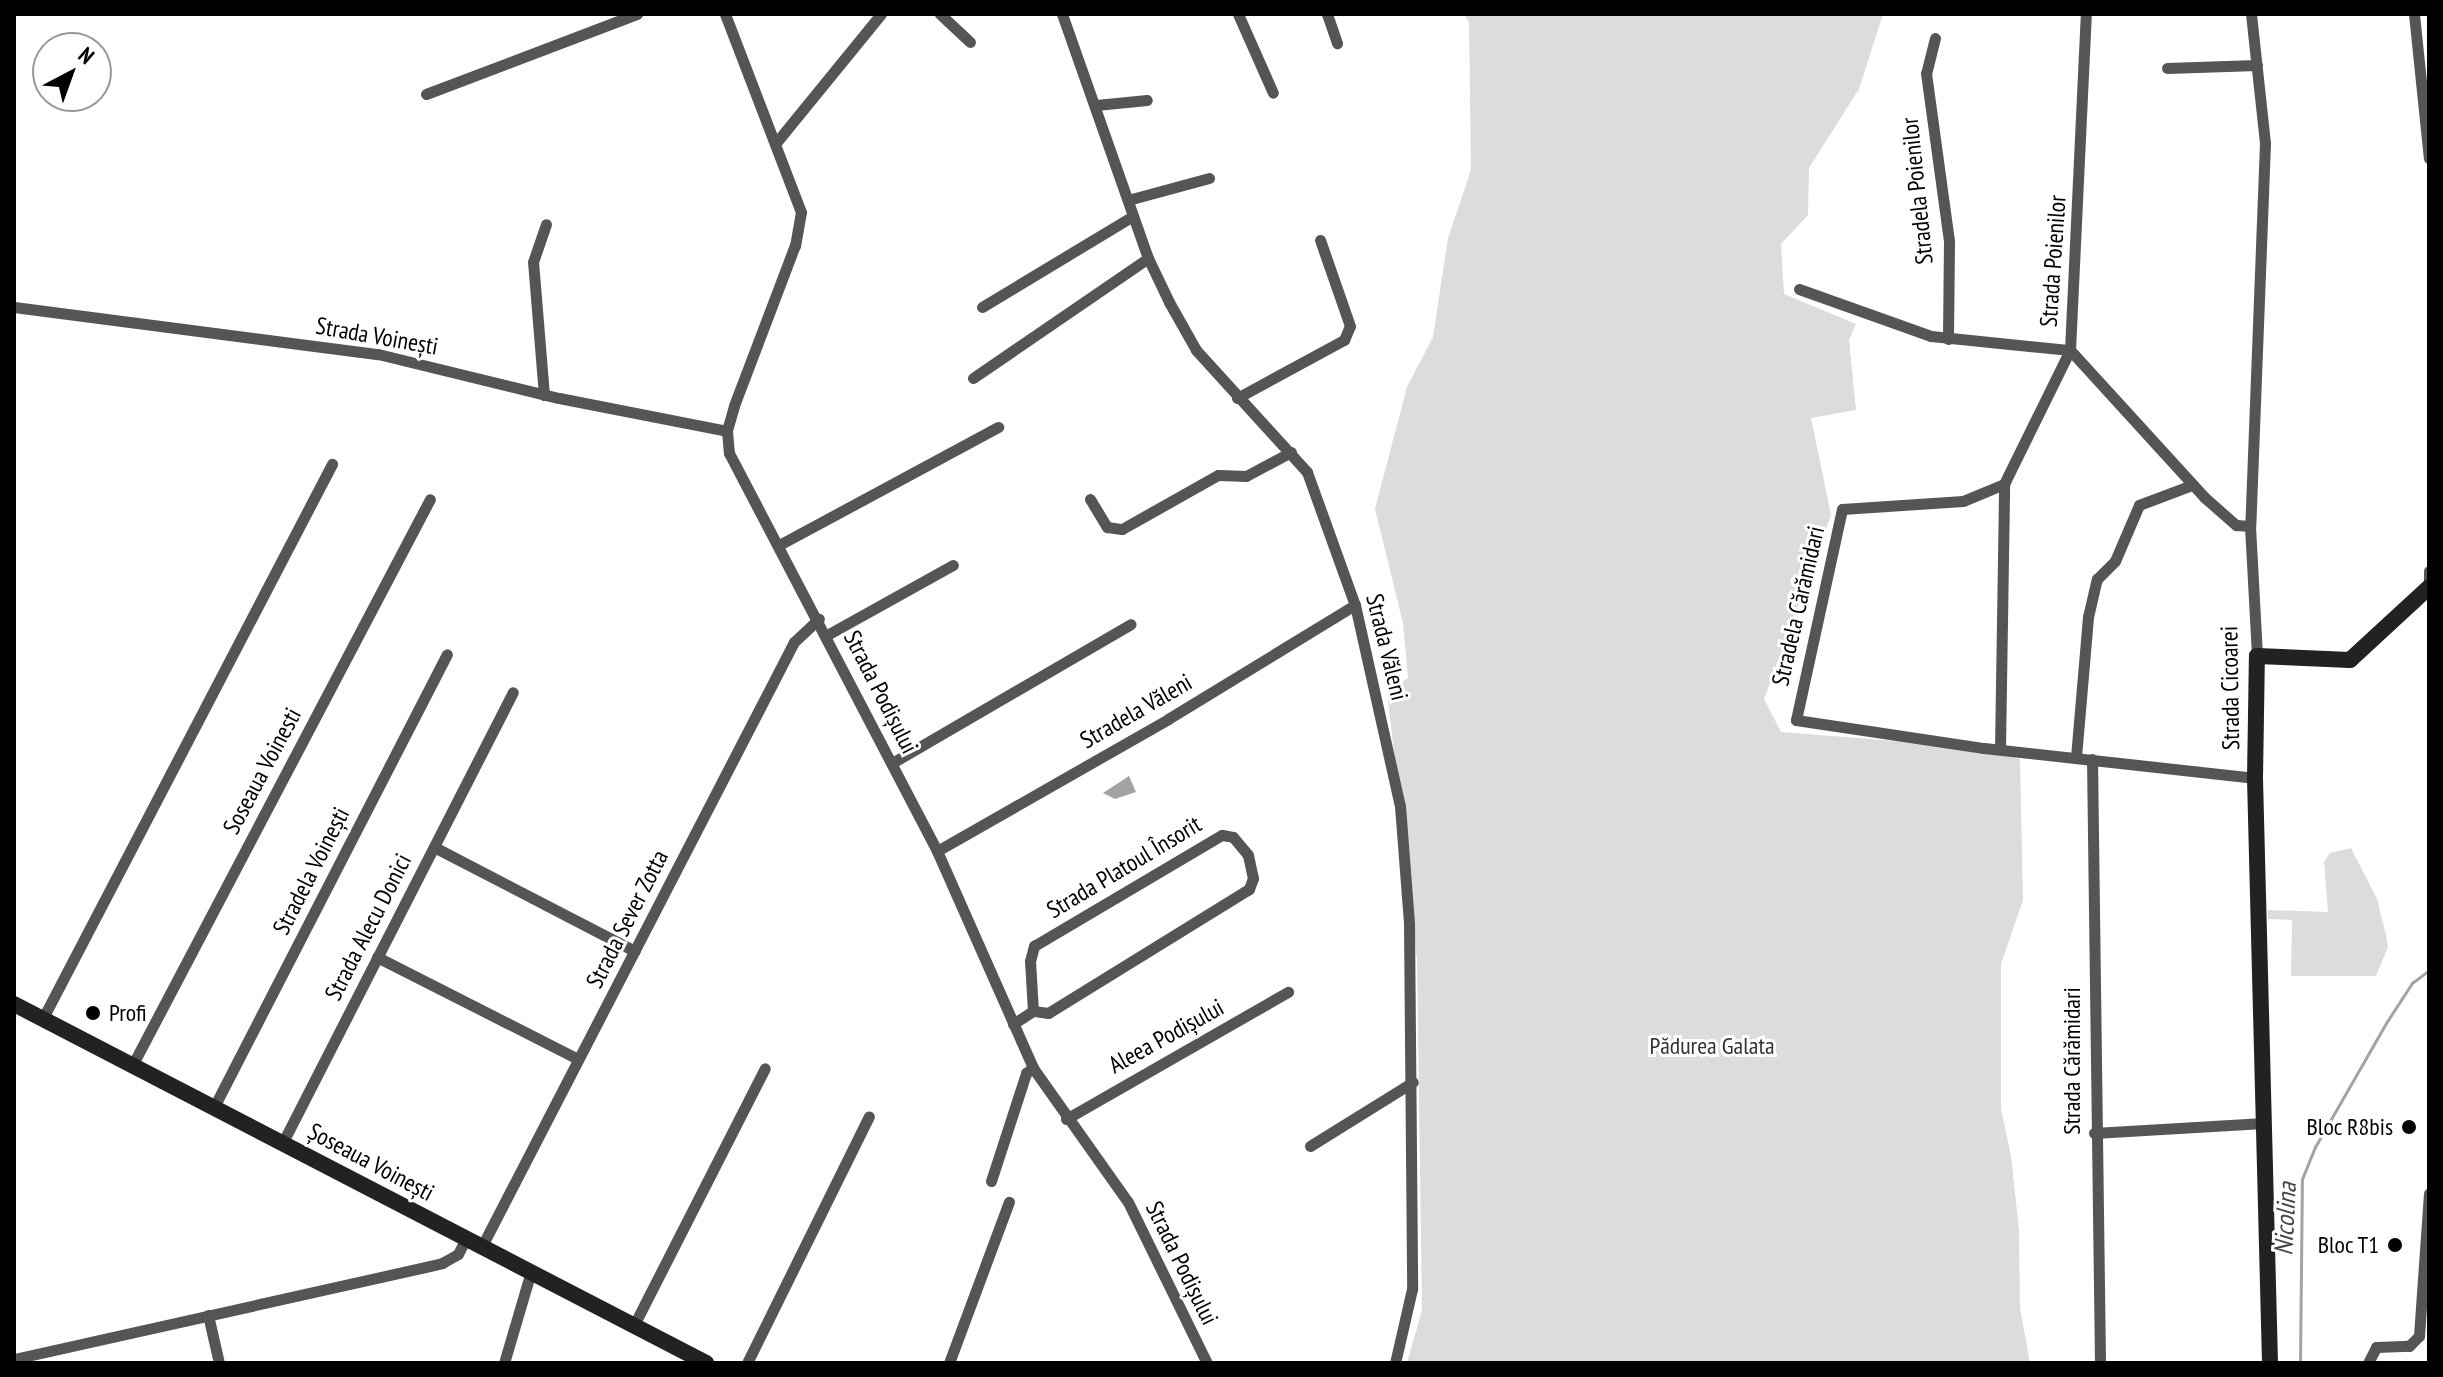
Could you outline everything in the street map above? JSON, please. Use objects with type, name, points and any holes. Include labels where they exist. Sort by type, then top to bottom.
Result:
[{"type":"street","points":[[426,94],[637,14]]},
{"type":"street","points":[[727,431],[800,228],[801,212],[727,19],[740,14]]},
{"type":"street","points":[[775,144],[881,14]]},
{"type":"street","points":[[940,14],[970,42]]},
{"type":"street","name":"Strada Văleni","points":[[1063,14],[1148,258],[1196,350],[1237,398],[1291,452],[1322,504],[1355,605],[1374,712],[1400,806],[1413,1082],[1412,1289],[1395,1363]]},
{"type":"street","points":[[1238,14],[1273,93]]},
{"type":"street","points":[[1327,14],[1337,43]]},
{"type":"street","name":"Strada Poienilor","points":[[2086,14],[2070,350],[2192,485],[2236,525],[2250,526]]},
{"type":"street","name":"Strada Cicoarei","points":[[2251,14],[2265,181],[2250,526],[2257,656],[2255,778],[2270,1363]]},
{"type":"street","points":[[2414,14],[2429,158]]},
{"type":"street","name":"Stradela Poienilor","points":[[1935,38],[1926,73],[1949,242],[1948,339]]},
{"type":"street","points":[[2167,68],[2257,65]]},
{"type":"street","points":[[1096,105],[1147,100]]},
{"type":"street","points":[[1128,200],[1209,178]]},
{"type":"street","points":[[982,307],[1133,216]]},
{"type":"street","points":[[544,395],[533,262],[546,224]]},
{"type":"street","points":[[1237,398],[1344,340],[1350,326],[1320,240]]},
{"type":"street","points":[[973,378],[1148,258]]},
{"type":"street","points":[[1799,289],[1948,339],[2070,350],[2004,484],[2000,749]]},
{"type":"street","name":"Strada Voinești","points":[[14,307],[378,354],[544,395],[727,431]]},
{"type":"street","points":[[779,545],[998,427]]},
{"type":"street","name":"Strada Podișului","points":[[727,431],[729,453],[819,619],[937,851],[1033,1068],[1066,1119],[1128,1202],[1207,1363]]},
{"type":"street","points":[[1090,499],[1107,527],[1122,529],[1218,475],[1246,476],[1291,452]]},
{"type":"street","points":[[43,1018],[332,464]]},
{"type":"street","name":"Stradela Cărămidari","points":[[2004,484],[1963,501],[1842,509],[1796,716],[1800,723],[2255,778]]},
{"type":"street","points":[[2076,757],[2087,630],[2097,579],[2115,561],[2139,505],[2192,485]]},
{"type":"street","name":"Soseaua Voinesti","points":[[133,1064],[430,499]]},
{"type":"street","points":[[827,635],[953,565]]},
{"type":"street","points":[[2429,571],[2429,580]]},
{"type":"street","points":[[2257,656],[2350,660],[2429,587]]},
{"type":"street","name":"Stradela Văleni","points":[[937,851],[1168,719],[1355,605]]},
{"type":"street","name":"Strada Sever Zotta","points":[[14,1359],[442,1263],[474,1242],[578,1059],[794,642],[819,619]]},
{"type":"street","points":[[892,763],[1131,624]]},
{"type":"street","name":"Stradela Voinești","points":[[214,1107],[447,654]]},
{"type":"street","name":"Strada Alecu Donici","points":[[283,1142],[513,692]]},
{"type":"street","name":"Strada Cărămidari","points":[[2092,759],[2094,1133],[2100,1363]]},
{"type":"street","name":"Strada Platoul Însorit","points":[[1222,835],[1239,843],[1252,866],[1249,889],[1048,1013],[1033,1011],[1030,961],[1034,946],[1222,835]]},
{"type":"street","points":[[434,847],[635,951]]},
{"type":"street","points":[[377,957],[578,1059]]},
{"type":"street","name":"Aleea Podișului","points":[[1066,1119],[1288,992]]},
{"type":"street","name":"Șoseaua Voinești","points":[[14,1004],[706,1363]]},
{"type":"street","points":[[1013,1024],[1033,1011]]},
{"type":"street","points":[[634,1325],[765,1068]]},
{"type":"street","points":[[991,1181],[1026,1073],[1033,1068]]},
{"type":"street","points":[[1310,1146],[1413,1082]]},
{"type":"street","points":[[747,1363],[869,1116]]},
{"type":"street","points":[[2094,1133],[2264,1123]]},
{"type":"street","points":[[2368,1358],[2376,1347],[2409,1346],[2419,1336],[2429,1193]]},
{"type":"street","points":[[949,1363],[1009,1202]]},
{"type":"street","points":[[504,1363],[531,1271]]},
{"type":"street","points":[[208,1315],[219,1363]]},
{"type":"green space","name":"Pădurea Galata","points":[[1464,14],[1883,14],[1859,89],[1809,168],[1808,215],[1781,244],[1784,294],[1856,324],[1849,340],[1856,410],[1811,418],[1831,515],[1764,699],[1781,732],[1984,748],[2020,759],[2023,900],[2001,964],[2001,1109],[2011,1156],[2019,1230],[2020,1308],[2030,1363],[1407,1363],[1422,1310],[1417,960],[1387,691],[1408,678],[1403,623],[1375,509],[1407,387],[1433,337],[1448,238],[1471,170],[1469,22]]},
{"type":"green space","points":[[2351,848],[2377,899],[2386,935],[2388,947],[2376,976],[2291,976],[2292,920],[2268,919],[2268,910],[2328,912],[2324,862],[2330,853]]},
{"type":"shaded area","points":[[1129,776],[1136,792],[1115,799],[1103,793]]},
{"type":"waterway","name":"Nicolina","points":[[2300,1363],[2302,1179],[2315,1147],[2386,1023],[2412,983],[2429,970]]},
{"type":"place","name":"Profi","points":[[93,1013]]},
{"type":"place","name":"Bloc R8bis","points":[[2409,1127]]},
{"type":"place","name":"Bloc T1","points":[[2395,1245]]}]
